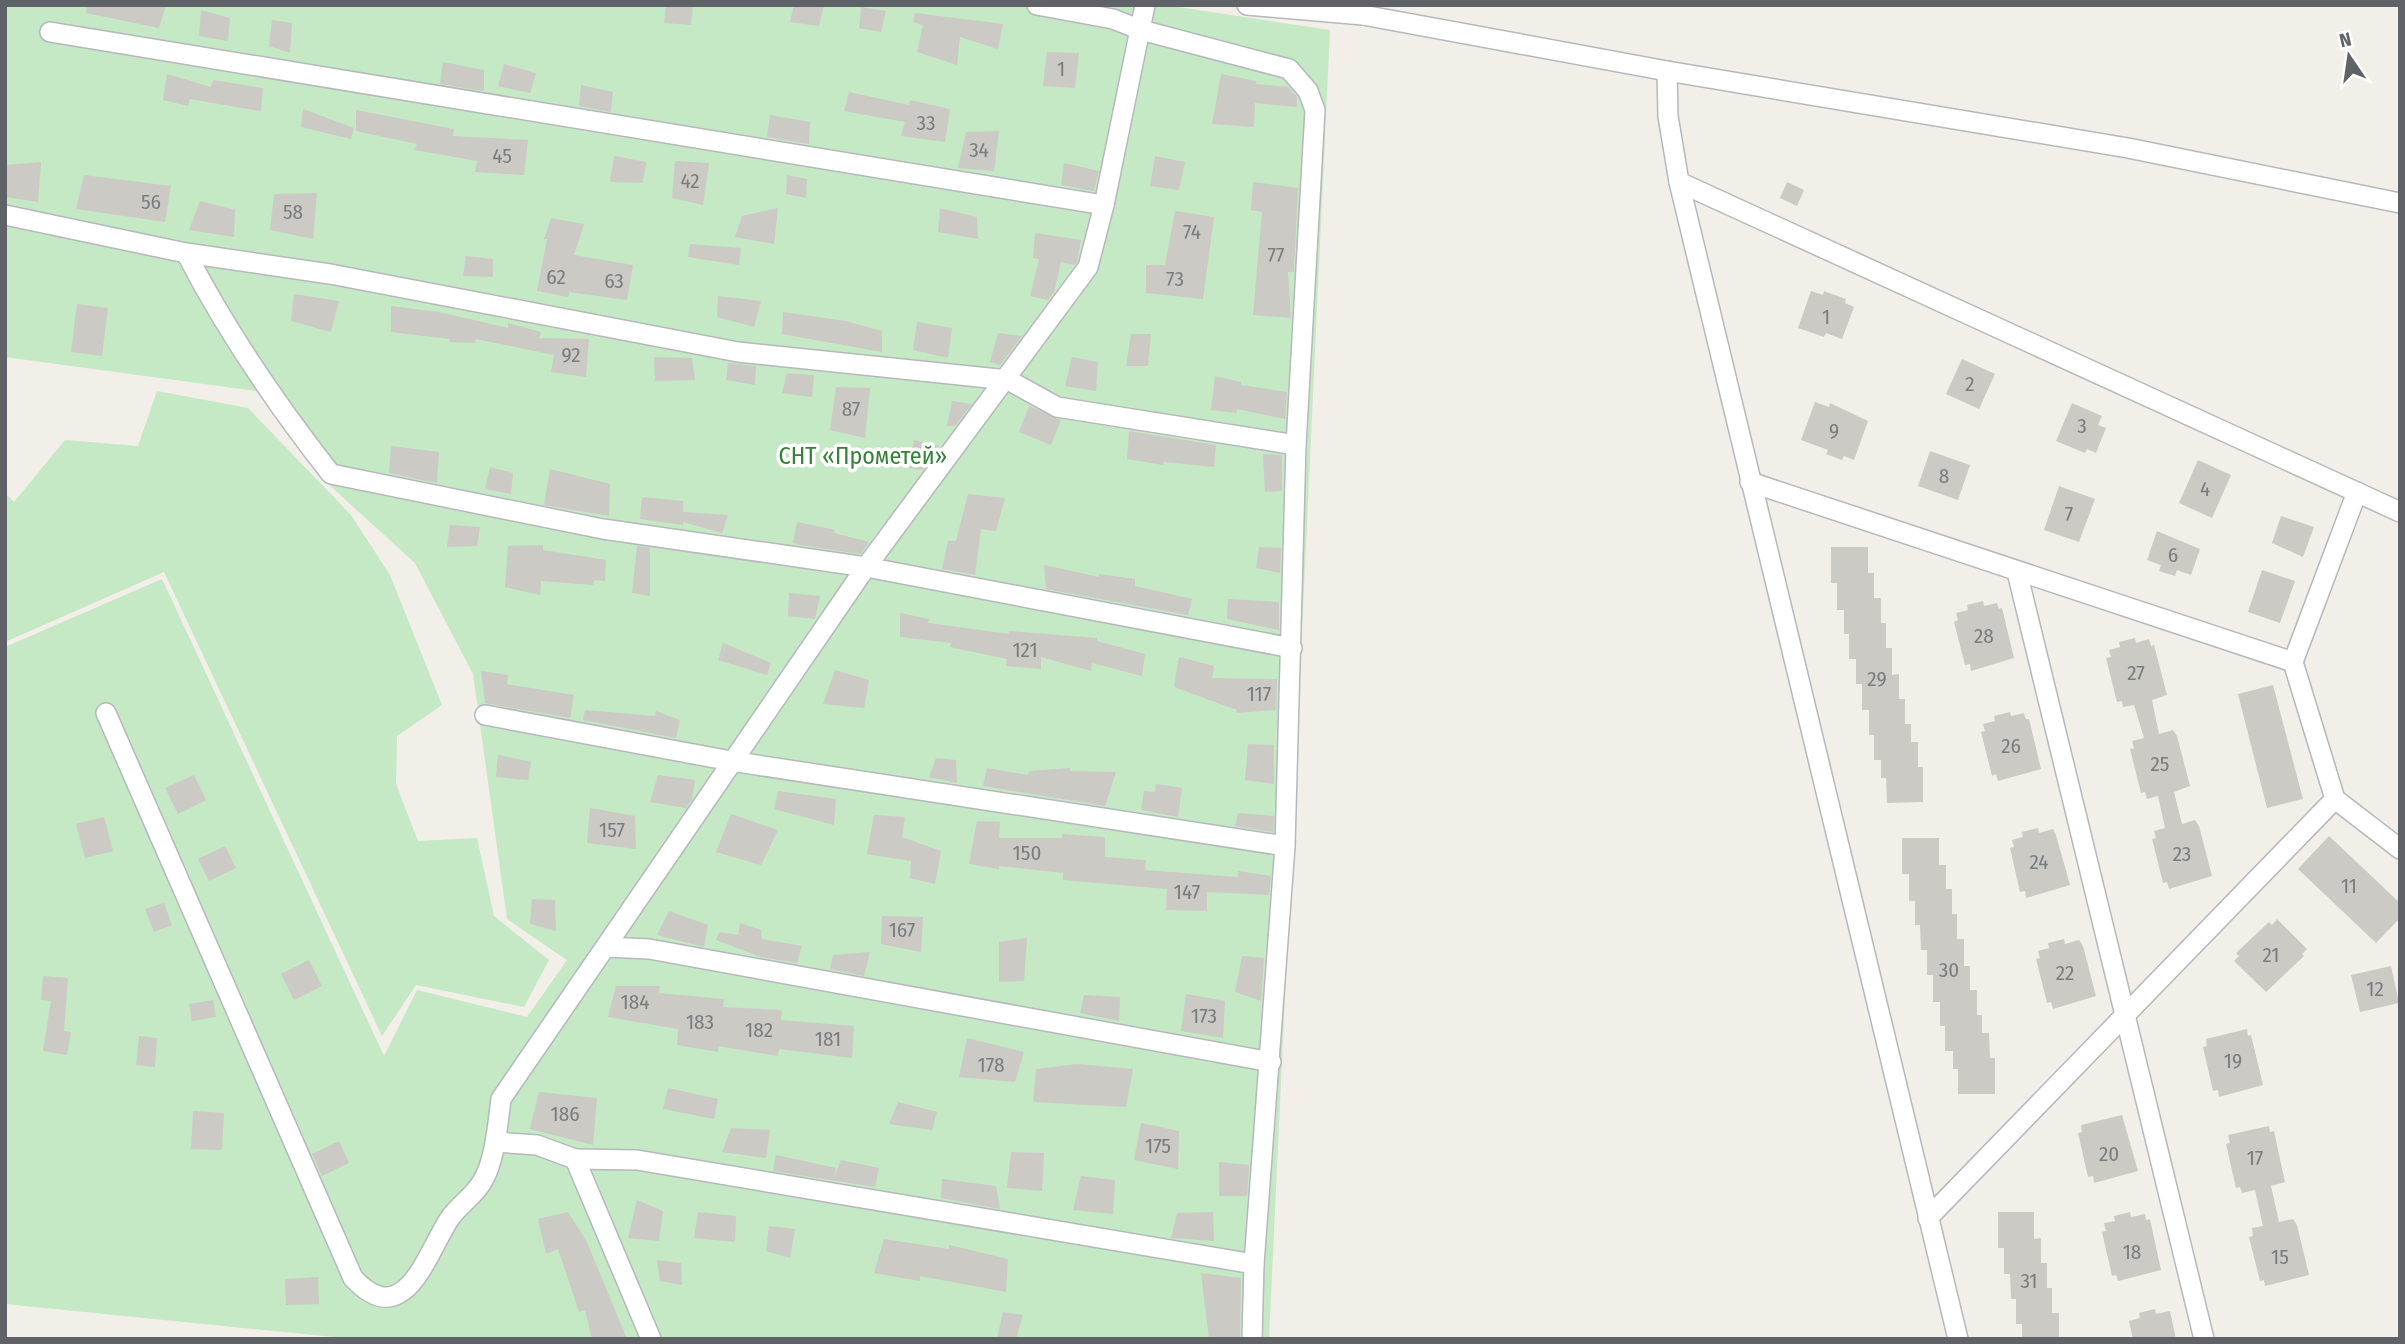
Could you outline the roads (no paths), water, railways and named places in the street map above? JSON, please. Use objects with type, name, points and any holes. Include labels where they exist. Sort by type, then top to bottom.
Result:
[{"type":"street","points":[[1037,5],[1113,19],[1141,30],[1289,69],[1308,91],[1315,110],[1296,445],[1285,846],[1254,1264],[1252,1339]]},
{"type":"street","points":[[106,713],[352,1278],[364,1290],[379,1296],[393,1296],[414,1283],[451,1216],[483,1182],[495,1142],[501,1099],[866,567],[1008,380],[1088,267],[1104,205],[1144,5]]},
{"type":"street","points":[[1247,5],[1361,10],[1667,71],[2128,148],[2400,203]]},
{"type":"street","points":[[50,32],[1104,205]]},
{"type":"street","points":[[1667,71],[1668,116],[1679,182],[1958,1339]]},
{"type":"street","points":[[1679,182],[2400,512]]},
{"type":"street","points":[[5,215],[186,253],[330,274],[738,352],[1008,380],[1057,407],[1296,445]]},
{"type":"street","points":[[186,253],[207,294],[272,399],[331,474],[603,529],[866,567],[1292,648]]},
{"type":"street","points":[[1750,482],[2293,662]]},
{"type":"street","points":[[2357,492],[2293,662],[2335,799],[2400,849]]},
{"type":"street","points":[[2017,572],[2127,1014],[2204,1339]]},
{"type":"street","points":[[485,715],[731,761],[1285,846]]},
{"type":"street","points":[[1928,1218],[2335,799]]},
{"type":"street","points":[[607,947],[649,949],[1271,1062]]},
{"type":"street","points":[[495,1142],[537,1145],[575,1160],[637,1160],[1254,1264]]},
{"type":"street","points":[[575,1160],[652,1339]]},
{"type":"park label","name":"СНТ «Прометей»","points":[[863,456]]}]
